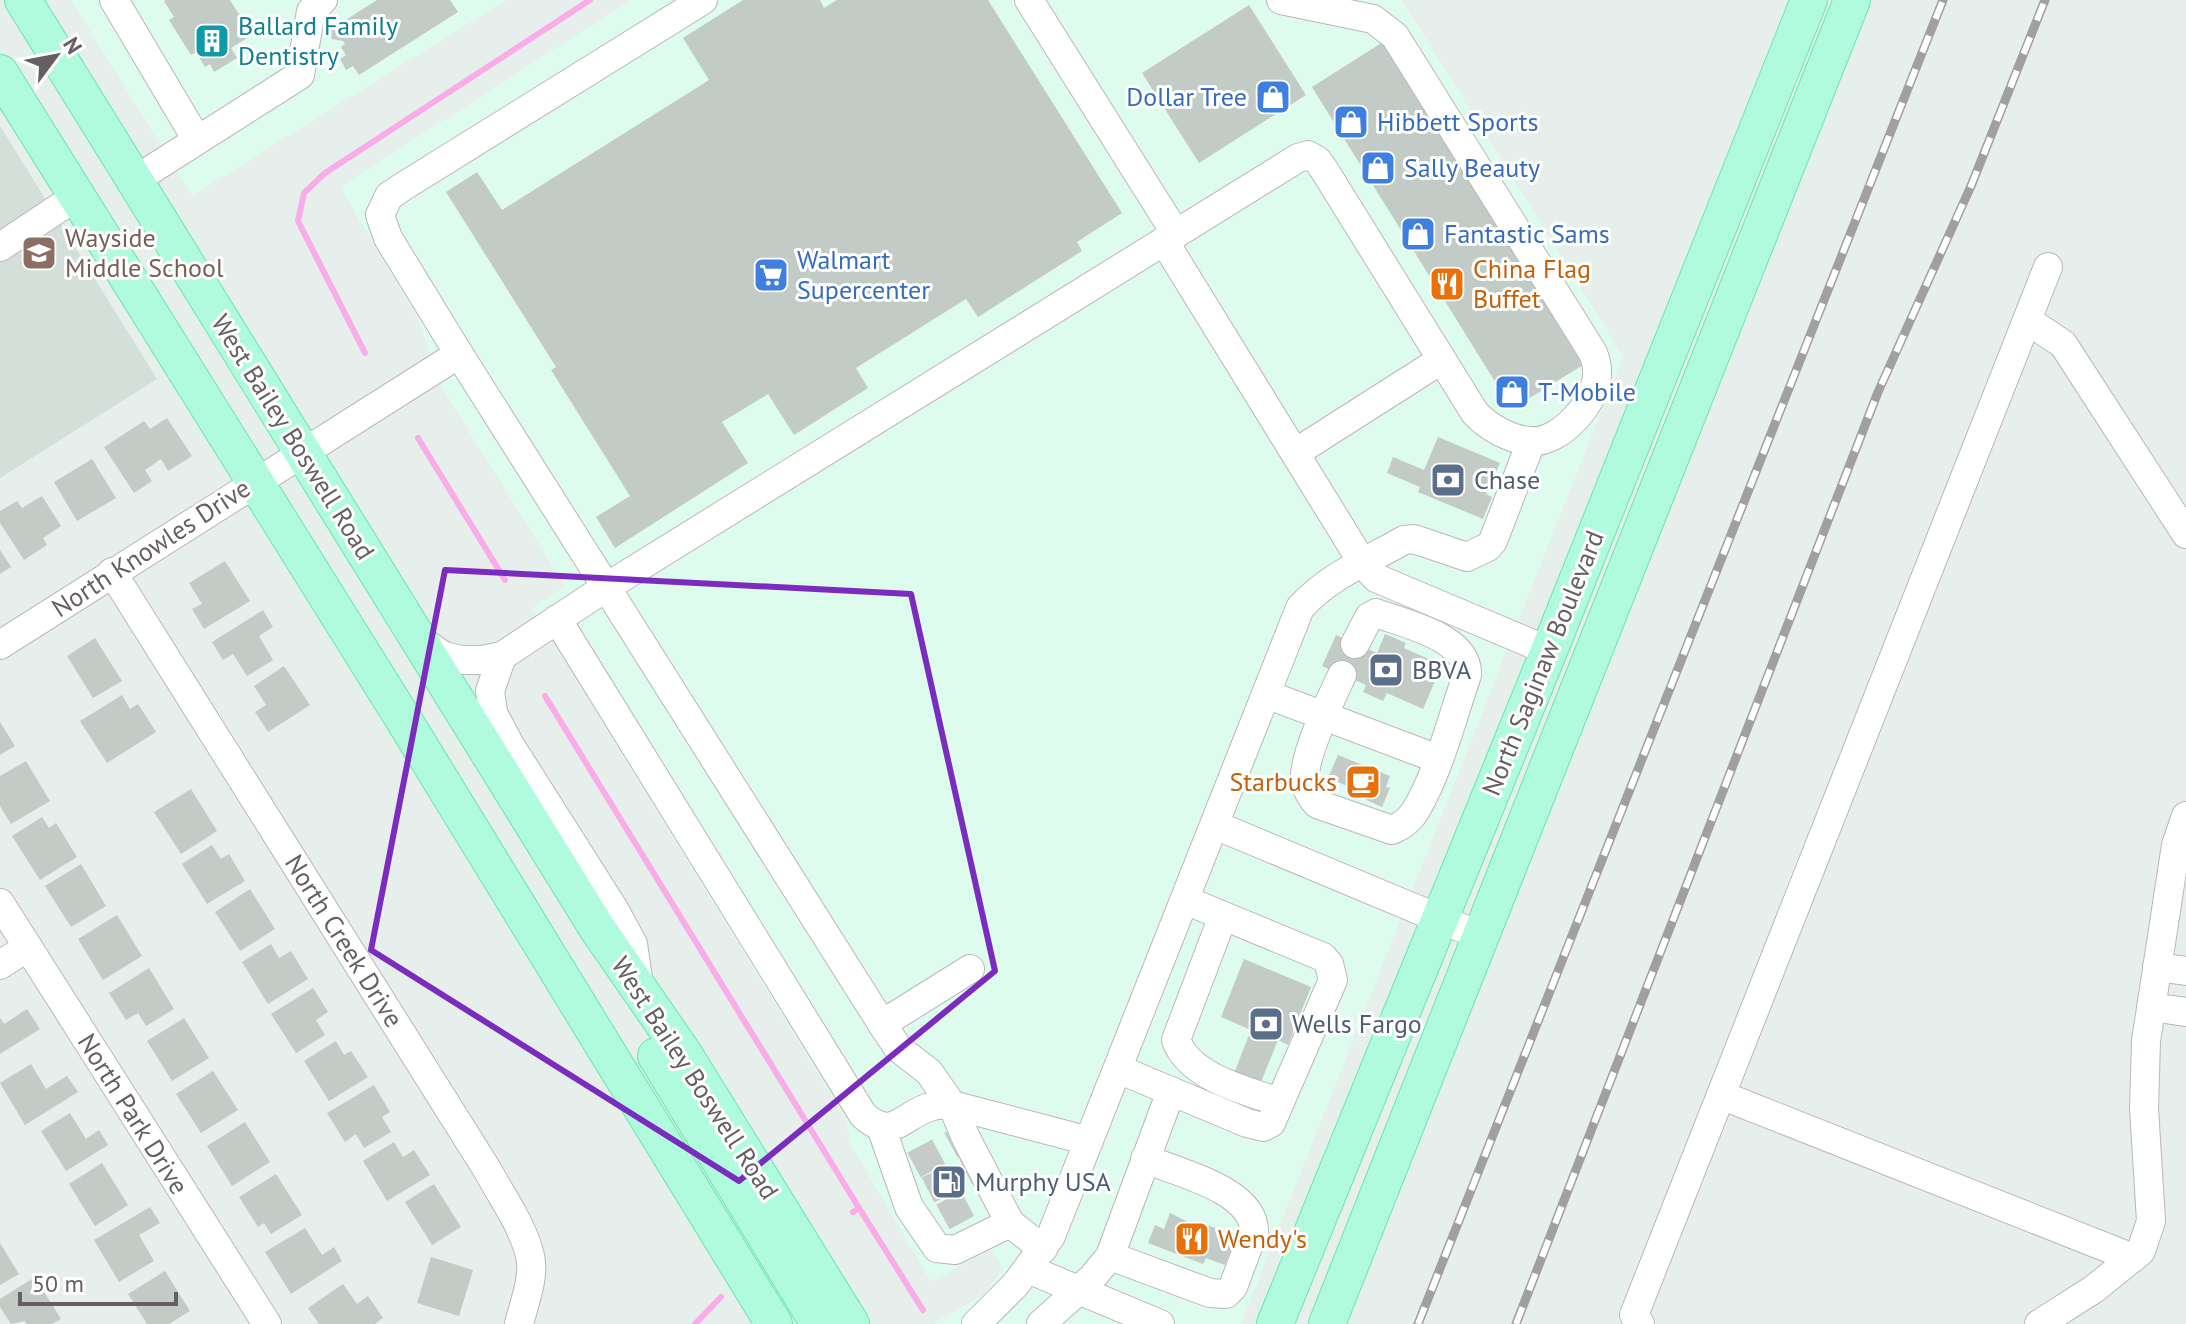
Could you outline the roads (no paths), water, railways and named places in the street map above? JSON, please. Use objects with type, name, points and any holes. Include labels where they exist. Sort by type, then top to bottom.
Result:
[{"type":"main road","name":"West Bailey Boswell Road","points":[[23,0],[597,928],[684,1054],[851,1324]]},
{"type":"main road","name":"North Saginaw Boulevard","points":[[1275,1324],[1809,0]]},
{"type":"main road","name":"North Saginaw Boulevard","points":[[1327,1324],[1852,0]]},
{"type":"main road","name":"West Bailey Boswell Road","points":[[0,73],[774,1324]]},
{"type":"main road","points":[[77,196],[135,180]]},
{"type":"main road","name":"West Bailey Boswell Road","points":[[538,833],[576,923],[819,1324]]},
{"type":"main road","name":"West Bailey Boswell Road","points":[[492,865],[552,938],[795,1324]]},
{"type":"street","points":[[114,0],[197,140]]},
{"type":"street","points":[[135,180],[300,75],[311,11],[323,0]]},
{"type":"street","points":[[703,0],[389,196],[380,215],[388,238],[459,354],[882,1024],[898,1048],[929,1072],[952,1105],[960,1141],[987,1193],[1035,1259],[1078,1290],[1160,1324]]},
{"type":"street","points":[[1029,0],[1362,562],[1386,584],[1549,651]]},
{"type":"street","points":[[415,636],[444,656],[461,660],[502,656],[605,588],[1298,158],[1308,155],[1323,168],[1441,360],[1475,413],[1488,427],[1531,442],[1547,438],[1577,419],[1595,388],[1598,371],[1593,353],[1395,36],[1373,19],[1281,0]]},
{"type":"street","points":[[0,247],[77,196]]},
{"type":"street","points":[[1640,1324],[1634,1315],[2048,267]]},
{"type":"street","points":[[2027,320],[2063,344],[2186,534]]},
{"type":"street","name":"North Knowles Drive","points":[[0,645],[459,354]]},
{"type":"street","points":[[1295,453],[1441,360]]},
{"type":"street","points":[[976,1324],[1035,1259],[1051,1236],[1300,608],[1313,593],[1404,540],[1414,539],[1467,557],[1488,547],[1531,442]]},
{"type":"street","name":"North Creek Drive","points":[[112,572],[488,1171],[531,1258],[529,1287],[519,1324]]},
{"type":"street","points":[[1342,675],[1324,714],[1305,769],[1309,794],[1317,804],[1392,830],[1402,826],[1415,811],[1438,759],[1468,666],[1453,643],[1376,613],[1369,617],[1355,644]]},
{"type":"street","points":[[557,619],[863,1115],[881,1127],[933,1222],[937,1248],[955,1250],[1010,1223]]},
{"type":"street","points":[[502,656],[490,691],[493,713],[633,944],[640,988]]},
{"type":"street","points":[[1266,694],[1438,759]]},
{"type":"street","points":[[2039,1324],[2094,1289],[2141,1251],[2151,1221],[2144,1108],[2146,1041],[2176,845],[2186,816]]},
{"type":"street","points":[[1215,825],[1481,936]]},
{"type":"street","points":[[1118,1069],[1263,1127],[1271,1123],[1333,980],[1323,957],[1185,900]]},
{"type":"street","name":"North Park Drive","points":[[0,903],[267,1324]]},
{"type":"street","points":[[1223,916],[1176,1040],[1179,1049],[1191,1063],[1227,1084],[1280,1102]]},
{"type":"street","points":[[0,965],[28,947]]},
{"type":"street","points":[[2157,967],[2186,971]]},
{"type":"street","points":[[882,1024],[970,969]]},
{"type":"street","points":[[2151,1007],[2186,1012]]},
{"type":"street","points":[[1041,1324],[1092,1278],[1110,1256],[1171,1091]]},
{"type":"street","points":[[1721,1095],[2133,1258]]},
{"type":"street","points":[[881,1127],[891,1127],[933,1106],[952,1105],[1089,1141]]},
{"type":"street","points":[[1110,1256],[1210,1293],[1226,1294],[1233,1287],[1254,1231],[1254,1222],[1248,1211],[1231,1194],[1145,1159]]},
{"type":"waterway","points":[[365,353],[298,221],[304,193],[325,173],[590,0]]},
{"type":"waterway","points":[[418,438],[505,580]]},
{"type":"waterway","points":[[545,696],[859,1208],[853,1212]]},
{"type":"waterway","points":[[859,1208],[923,1310]]},
{"type":"waterway","points":[[695,1324],[721,1297]]},
{"type":"tunnel","points":[[914,1165],[953,1144]]},
{"type":"tunnel","points":[[928,1190],[968,1170]]},
{"type":"tunnel","points":[[943,1217],[982,1196]]},
{"type":"railway","points":[[1418,1324],[1943,0]]},
{"type":"railway","points":[[1516,1324],[1878,392],[1971,186],[2045,0]]},
{"type":"place","name":"Ballard Family Dentistry","points":[[212,41]]},
{"type":"place","name":"Dollar Tree","points":[[1273,97]]},
{"type":"place","name":"Hibbett Sports","points":[[1351,122]]},
{"type":"place","name":"Sally Beauty","points":[[1378,168]]},
{"type":"place","name":"Fantastic Sams","points":[[1418,234]]},
{"type":"place","name":"Wayside Middle School","points":[[39,253]]},
{"type":"place","name":"Walmart Supercenter","points":[[771,275]]},
{"type":"place","name":"China Flag Buffet","points":[[1447,284]]},
{"type":"place","name":"T-Mobile","points":[[1512,392]]},
{"type":"place","name":"Chase","points":[[1448,480]]},
{"type":"place","name":"BBVA","points":[[1386,670]]},
{"type":"place","name":"Starbucks","points":[[1363,782]]},
{"type":"place","name":"Wells Fargo","points":[[1266,1024]]},
{"type":"place","name":"Murphy USA","points":[[949,1182]]},
{"type":"place","name":"Wendy's","points":[[1192,1239]]}]
